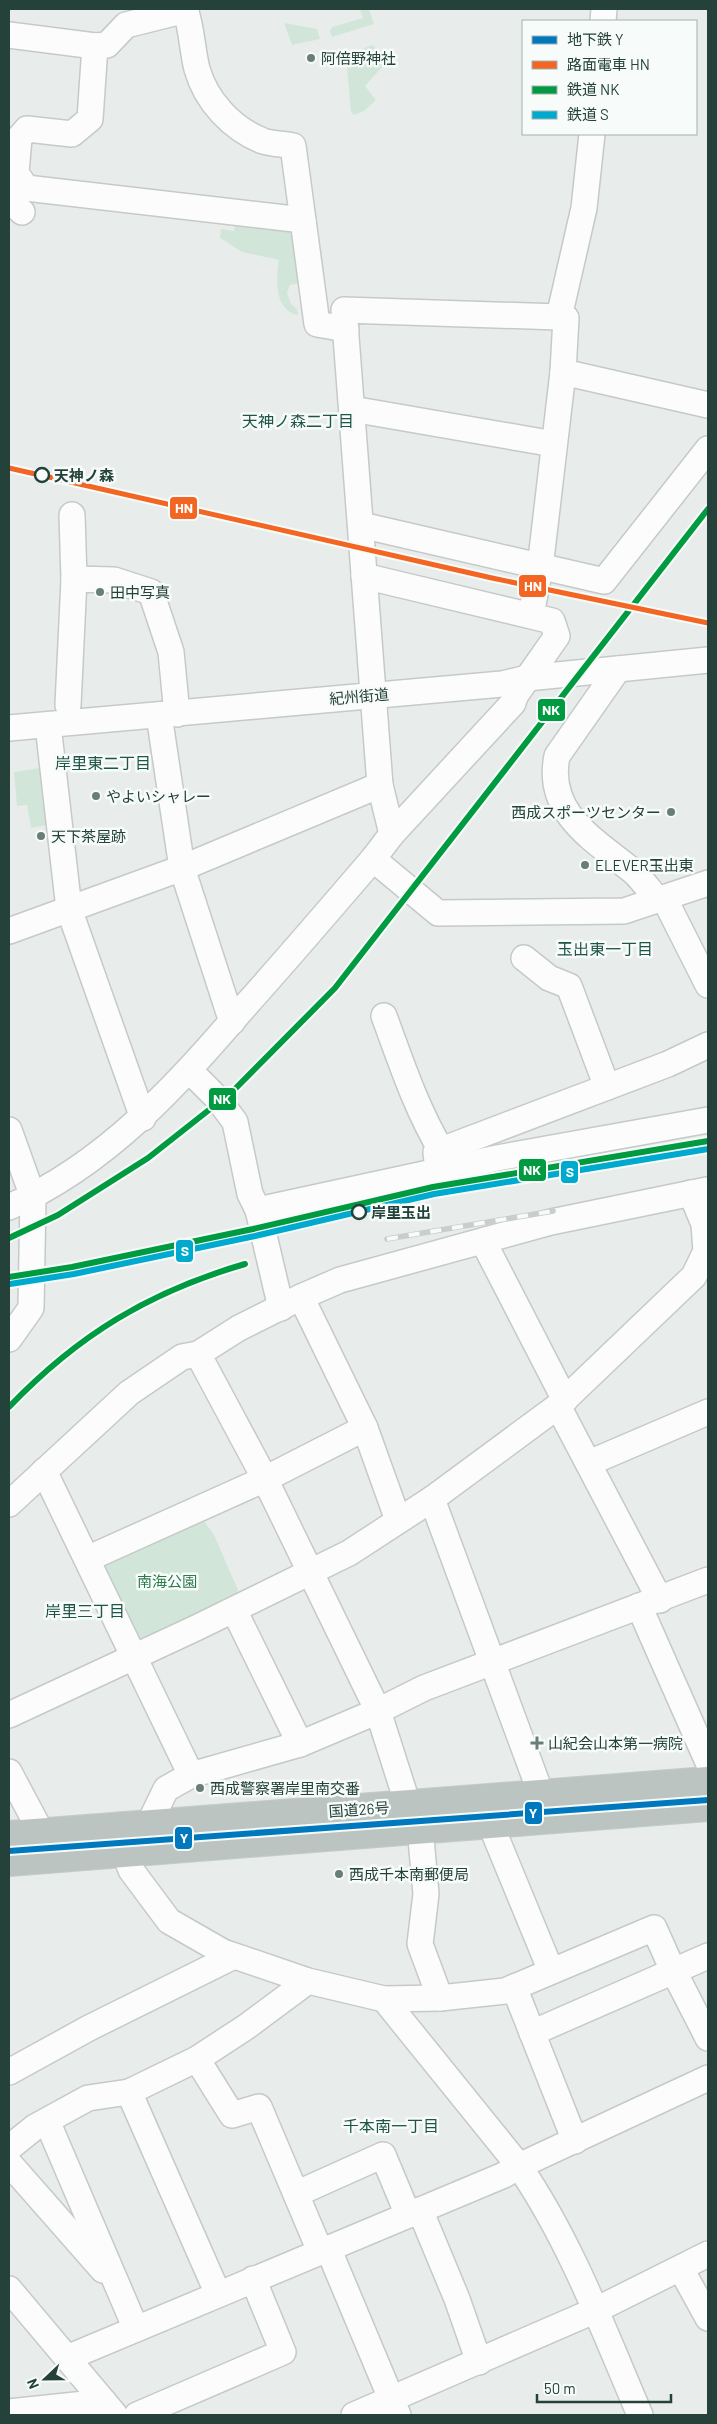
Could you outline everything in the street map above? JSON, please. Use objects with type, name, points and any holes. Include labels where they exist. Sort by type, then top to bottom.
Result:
[{"type":"highway","name":"国道26号","points":[[9,1862],[124,1852],[414,1817],[541,1794],[708,1780]]},
{"type":"highway","name":"国道26号","points":[[9,1835],[149,1824],[414,1817],[490,1823],[708,1807]]},
{"type":"street","points":[[9,35],[95,46],[107,45],[126,25],[186,10],[197,69],[204,88],[214,104],[236,126],[263,141],[293,146],[317,324],[346,329]]},
{"type":"street","points":[[95,46],[90,119],[72,134],[27,129],[19,138],[16,173],[26,188],[303,220]]},
{"type":"street","points":[[559,317],[584,208],[592,135]]},
{"type":"street","points":[[392,834],[380,785],[344,310],[566,318],[563,372],[540,568],[531,615]]},
{"type":"street","points":[[563,372],[708,405]]},
{"type":"street","points":[[352,410],[554,444]]},
{"type":"street","points":[[361,525],[540,568],[604,581],[708,449]]},
{"type":"street","points":[[68,705],[74,579],[72,515]]},
{"type":"street","points":[[9,1207],[33,1197],[86,1164],[143,1118],[190,1071],[373,859],[392,834],[513,703],[515,696],[557,636],[552,622],[531,615],[364,576]]},
{"type":"street","points":[[74,579],[114,580],[150,592],[171,652],[168,715],[182,868],[232,1022]]},
{"type":"street","name":"紀州街道","points":[[9,728],[168,715],[373,694],[502,684],[528,678],[708,660]]},
{"type":"street","points":[[618,669],[558,756],[555,768],[558,791],[565,810],[589,839],[636,875],[661,899],[703,960],[708,985]]},
{"type":"street","points":[[48,725],[69,910],[143,1118]]},
{"type":"street","points":[[9,931],[182,868],[380,785]]},
{"type":"street","points":[[373,859],[438,913],[624,911],[708,882]]},
{"type":"street","points":[[524,958],[549,978],[569,986],[607,1087]]},
{"type":"street","points":[[384,1016],[410,1087],[440,1160]]},
{"type":"street","points":[[258,1210],[440,1160],[607,1087],[668,1064],[708,1045]]},
{"type":"street","points":[[190,1071],[218,1099],[235,1122],[250,1194],[258,1210],[291,1303],[365,1428],[398,1520]]},
{"type":"street","points":[[440,1160],[497,1158],[708,1120]]},
{"type":"street","points":[[9,1130],[33,1197],[20,1309],[9,1339]]},
{"type":"street","points":[[9,1504],[129,1393],[182,1357],[198,1354],[239,1328],[340,1280],[552,1222],[700,1191],[706,1251],[694,1276],[562,1403],[432,1499],[349,1553],[234,1610],[9,1715]]},
{"type":"street","points":[[482,1241],[562,1403],[650,1603],[699,1720],[708,1762]]},
{"type":"street","points":[[198,1354],[265,1479],[378,1711],[414,1817],[426,1894],[420,1944],[440,1998]]},
{"type":"street","points":[[589,1463],[708,1412]]},
{"type":"street","points":[[87,1559],[265,1479],[365,1428]]},
{"type":"street","points":[[44,1471],[191,1775]]},
{"type":"street","points":[[432,1499],[541,1794]]},
{"type":"street","points":[[149,1824],[166,1789],[191,1775],[300,1744],[378,1711],[424,1688],[708,1580]]},
{"type":"street","points":[[234,1610],[300,1744]]},
{"type":"street","points":[[9,1772],[41,1832]]},
{"type":"street","points":[[490,1823],[551,1971]]},
{"type":"street","points":[[124,1852],[130,1870],[169,1921],[223,1952],[308,1980],[384,1999],[440,1998],[505,1991],[654,1928],[708,2038]]},
{"type":"street","points":[[9,2072],[89,2028],[234,1956]]},
{"type":"street","points":[[532,2033],[708,1956]]},
{"type":"street","points":[[9,2148],[35,2127],[88,2098],[129,2092],[197,2059],[246,2027],[308,1980]]},
{"type":"street","points":[[514,1987],[575,2141]]},
{"type":"street","points":[[384,1999],[520,2166],[535,2189],[596,2310],[640,2415]]},
{"type":"street","points":[[197,2059],[232,2115],[259,2107],[296,2194],[324,2250],[395,2408]]},
{"type":"street","points":[[67,2358],[504,2175],[708,2078]]},
{"type":"street","points":[[129,2092],[218,2294]]},
{"type":"street","points":[[47,2121],[136,2329]]},
{"type":"street","points":[[296,2194],[383,2155],[414,2212],[457,2300],[479,2362]]},
{"type":"street","points":[[9,2163],[116,2285]]},
{"type":"street","points":[[354,2415],[395,2408],[479,2362],[596,2310],[708,2254]]},
{"type":"street","points":[[681,2269],[708,2318]]},
{"type":"street","points":[[137,2415],[283,2352],[253,2279]]},
{"type":"street","points":[[9,2289],[110,2409]]},
{"type":"street","points":[[9,2412],[110,2409]]},
{"type":"green space","points":[[360,9],[369,9],[374,24],[332,37],[330,31],[332,27],[363,18]]},
{"type":"green space","points":[[284,23],[317,29],[320,39],[292,45]]},
{"type":"green space","points":[[372,45],[375,47],[383,66],[365,86],[376,100],[364,111],[354,115],[351,112],[346,56]]},
{"type":"green space","points":[[236,217],[283,225],[295,239],[301,283],[290,285],[287,293],[291,304],[297,309],[298,315],[284,307],[278,293],[277,276],[279,260],[242,252],[220,238],[221,229],[234,231]]},
{"type":"green space","points":[[40,768],[48,825],[31,828],[27,805],[17,806],[14,772]]},
{"type":"green space","name":"南海公園","points":[[201,1517],[214,1535],[238,1590],[235,1598],[143,1642],[136,1639],[104,1569],[108,1560]]},
{"type":"railway","points":[[387,1239],[553,1211]]},
{"type":"metro line","name":"Y","points":[[9,1851],[708,1800]]},
{"type":"tram line","name":"HN","points":[[9,468],[492,578],[708,623]]},
{"type":"rail line","name":"NK","points":[[9,1238],[58,1215],[148,1158],[233,1091],[335,988],[708,509]]},
{"type":"rail line","name":"NK","points":[[9,1277],[72,1267],[253,1229],[433,1187],[708,1141]]},
{"type":"rail line","name":"S","points":[[10,1284],[74,1274],[255,1236],[434,1194],[708,1149]]},
{"type":"rail line","name":"NK","points":[[9,1407],[61,1358],[117,1319],[177,1288],[245,1264]]},
{"type":"place","name":"阿倍野神社","points":[[311,58]]},
{"type":"place","name":"天神ノ森","points":[[42,475]]},
{"type":"place","name":"田中写真","points":[[100,592]]},
{"type":"place","name":"やよいシャレー","points":[[96,796]]},
{"type":"place","name":"西成スポーツセンター","points":[[671,812]]},
{"type":"place","name":"天下茶屋跡","points":[[41,836]]},
{"type":"place","name":"ELEVER玉出東","points":[[585,865]]},
{"type":"place","name":"岸里玉出","points":[[359,1212]]},
{"type":"place","name":"山紀会山本第一病院","points":[[537,1743]]},
{"type":"place","name":"西成警察署岸里南交番","points":[[200,1788]]},
{"type":"place","name":"西成千本南郵便局","points":[[339,1874]]},
{"type":"district","name":"天神ノ森二丁目","points":[[298,420]]},
{"type":"district","name":"岸里東二丁目","points":[[103,762]]},
{"type":"district","name":"玉出東一丁目","points":[[605,948]]},
{"type":"district","name":"岸里三丁目","points":[[85,1610]]},
{"type":"district","name":"千本南一丁目","points":[[391,2125]]}]
